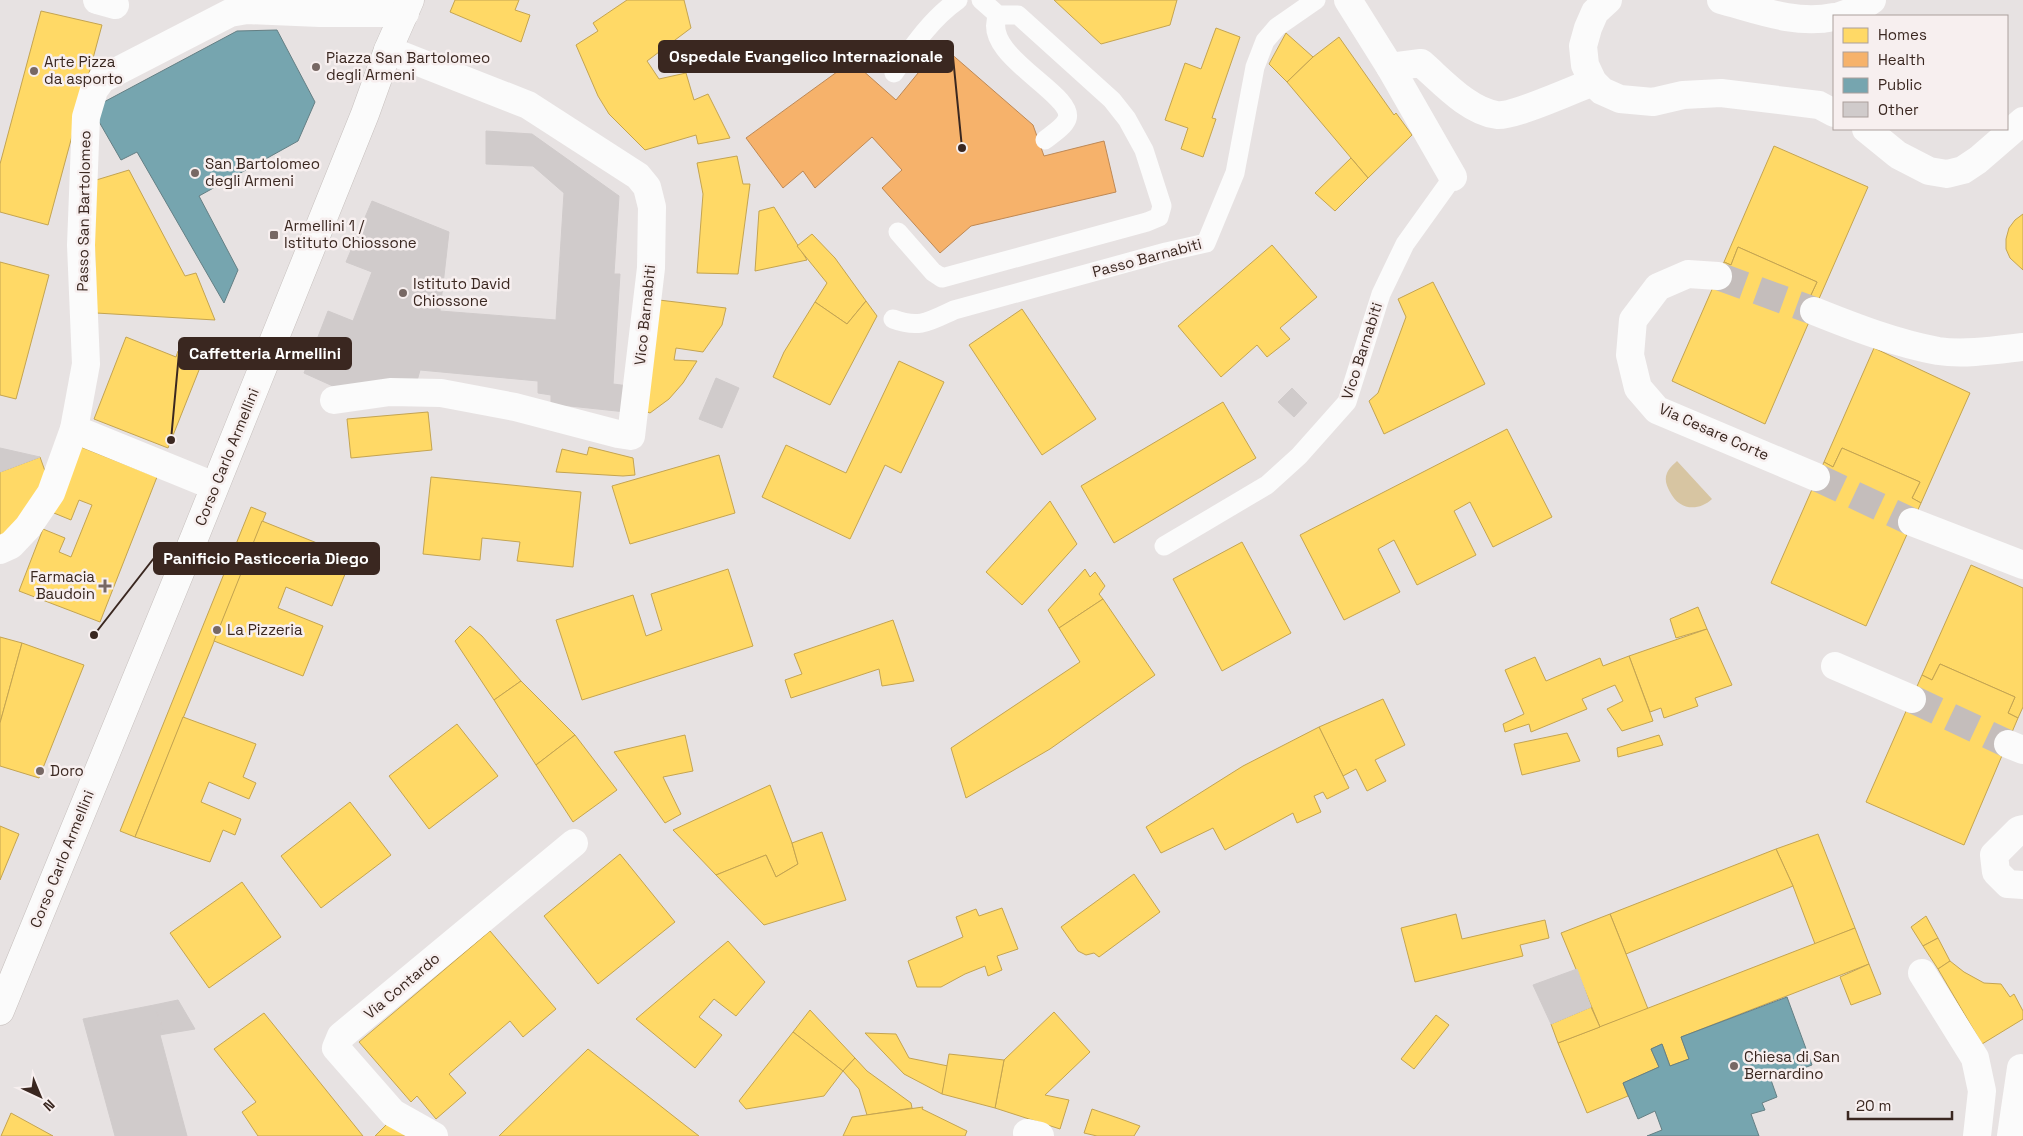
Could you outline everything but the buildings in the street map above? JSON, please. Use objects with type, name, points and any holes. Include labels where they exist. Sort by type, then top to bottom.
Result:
[{"type":"street","points":[[1348,0],[1390,67],[1453,177]]},
{"type":"street","points":[[1608,0],[1595,12],[1583,46],[1585,65],[1593,82],[1602,91],[1620,99],[1653,102],[1683,95],[1721,93],[1819,104],[1833,111]]},
{"type":"street","points":[[1721,0],[1795,19],[1814,20],[1833,17]]},
{"type":"street","points":[[1843,15],[1859,9],[1872,0]]},
{"type":"street","name":"Corso Carlo Armellini","points":[[0,1010],[365,114],[388,50],[407,6]]},
{"type":"street","name":"Passo San Bartolomeo","points":[[0,550],[11,545],[28,527],[51,493],[74,429],[86,364],[81,245],[86,117],[94,90],[102,79],[230,13],[247,10],[320,13],[407,6]]},
{"type":"street","name":"Vico Barnabiti","points":[[334,400],[390,392],[441,393],[514,407],[631,436],[651,268],[652,207],[647,187],[638,176],[528,105],[388,50]]},
{"type":"street","points":[[1390,67],[1421,63],[1477,108],[1498,115],[1518,111],[1593,82]]},
{"type":"street","points":[[1867,130],[1898,156],[1929,171],[1948,174],[1963,170],[1978,160],[2023,121]]},
{"type":"street","name":"Via Cesare Corte","points":[[1718,276],[1688,274],[1658,287],[1632,320],[1630,354],[1638,388],[1657,410],[1816,477]]},
{"type":"street","points":[[1814,311],[1868,333],[1940,351],[1980,351],[2023,347]]},
{"type":"street","points":[[74,429],[214,486]]},
{"type":"street","points":[[1912,522],[2023,565]]},
{"type":"street","points":[[1835,666],[1912,699]]},
{"type":"street","points":[[2023,829],[2019,830],[1994,855],[1996,872],[2008,884],[2023,885]]},
{"type":"street","name":"Via Contardo","points":[[434,1136],[393,1113],[336,1048],[341,1036],[574,843]]},
{"type":"street","points":[[1922,973],[1975,1058],[1982,1091],[1977,1136]]},
{"type":"street","points":[[1982,1091],[1996,1081],[2021,1068],[2011,1136]]},
{"type":"lane","points":[[894,72],[942,11],[958,0]]},
{"type":"lane","points":[[898,232],[933,272],[942,278],[1147,222],[1159,217],[1162,206],[1144,150],[1127,119],[1112,100],[1018,15],[998,15],[981,0]]},
{"type":"lane","name":"Passo Barnabiti","points":[[893,319],[914,325],[922,324],[954,310],[1166,252],[1206,244],[1235,173],[1255,67],[1265,41],[1277,27],[1316,0]]},
{"type":"lane","points":[[998,15],[995,21],[998,39],[1007,52],[1049,89],[1067,111],[1068,117],[1065,122],[1045,140]]},
{"type":"lane","name":"Vico Barnabiti","points":[[1164,546],[1267,485],[1299,456],[1347,402],[1381,294],[1405,244],[1453,177]]},
{"type":"shaded area","points":[[1677,461],[1712,499],[1701,506],[1695,507],[1684,506],[1678,503],[1666,483],[1669,469]]},
{"type":"tunnel","points":[[1718,276],[1814,311]]},
{"type":"tunnel","points":[[1816,477],[1912,522]]},
{"type":"tunnel","points":[[1912,699],[2008,744]]},
{"type":"place","name":"Piazza San Bartolomeo degli Armeni","points":[[316,67]]},
{"type":"place","name":"Arte Pizza da asporto","points":[[34,71]]},
{"type":"place","name":"Ospedale Evangelico Internazionale","points":[[962,148]]},
{"type":"place","name":"San Bartolomeo degli Armeni","points":[[195,173]]},
{"type":"place","name":"Armellini 1 / Istituto Chiossone","points":[[274,235]]},
{"type":"place","name":"Istituto David Chiossone","points":[[403,293]]},
{"type":"place","name":"Caffetteria Armellini","points":[[171,440]]},
{"type":"place","name":"Farmacia Baudoin","points":[[105,586]]},
{"type":"place","name":"La Pizzeria","points":[[217,630]]},
{"type":"place","name":"Panificio Pasticceria Diego","points":[[94,635]]},
{"type":"place","name":"Doro","points":[[40,771]]},
{"type":"place","name":"Chiesa di San Bernardino","points":[[1734,1066]]}]
